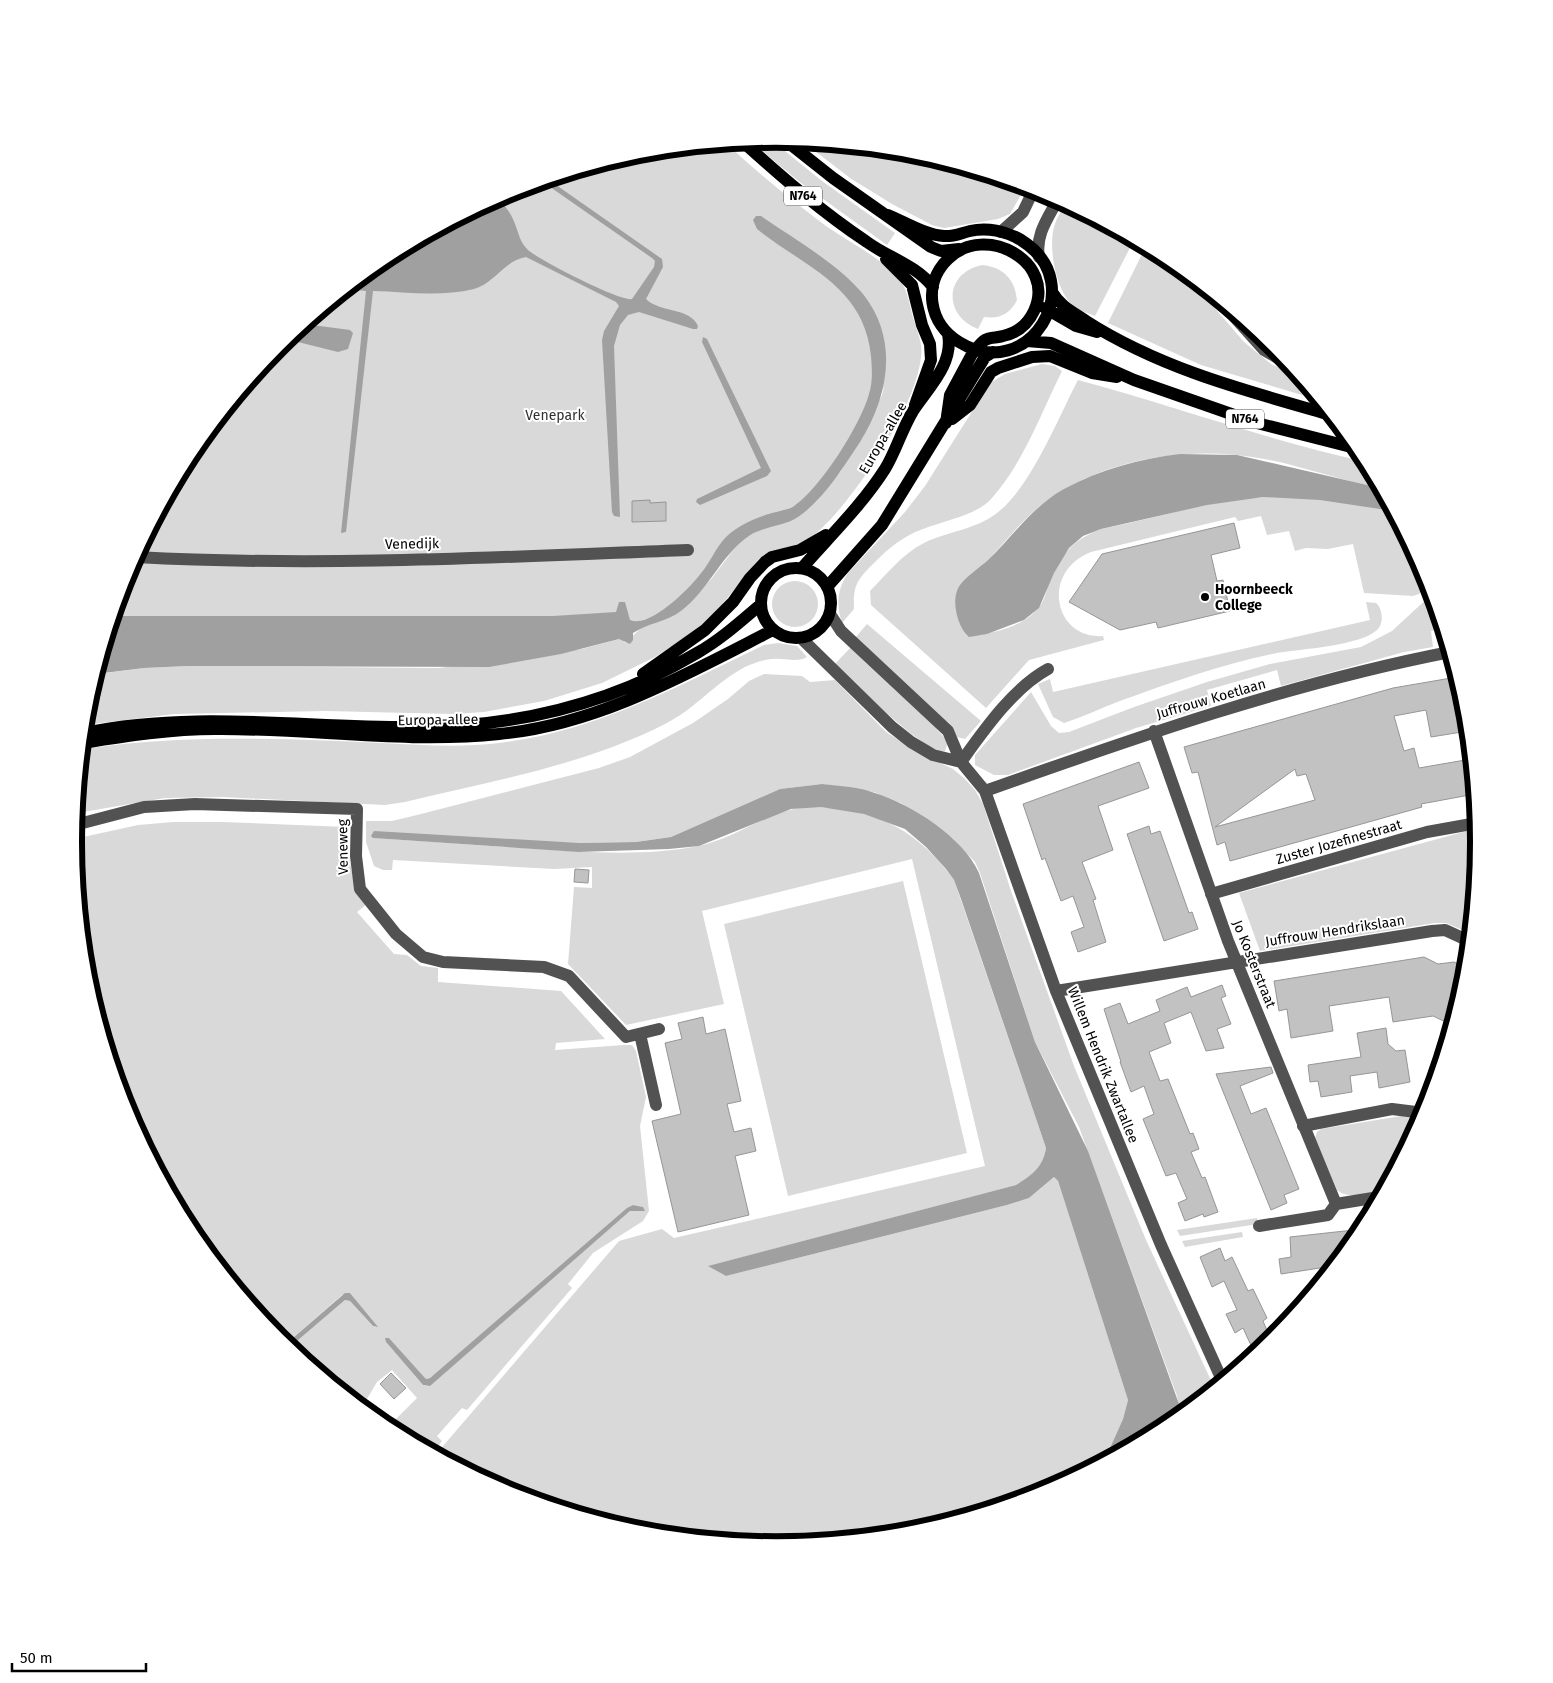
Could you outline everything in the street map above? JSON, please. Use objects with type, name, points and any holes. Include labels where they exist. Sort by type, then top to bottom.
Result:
[{"type":"main road","name":"N764","points":[[796,148],[833,178],[931,247],[941,251],[961,249],[975,244],[990,244],[1009,249],[1025,261],[1035,279],[1037,301],[1050,312],[1076,326],[1113,338]]},
{"type":"main road","name":"N764","points":[[750,149],[795,190],[869,244],[904,275],[912,285],[922,324],[930,344],[931,360],[913,412]]},
{"type":"main road","name":"N764","points":[[888,215],[943,236],[981,230],[1001,232],[1022,241],[1039,257],[1048,274],[1052,292],[1050,312],[1038,332],[1027,341],[1012,348],[993,352],[976,350],[961,344],[948,334],[934,312],[933,286],[942,264],[961,249]]},
{"type":"main road","points":[[990,244],[1001,232]]},
{"type":"main road","name":"N764","points":[[869,244],[919,272],[933,286]]},
{"type":"main road","name":"N764","points":[[1052,292],[1058,302],[1113,338],[1152,357],[1202,376],[1321,412]]},
{"type":"main road","points":[[946,423],[950,395],[976,350],[986,339],[1003,336],[1019,329],[1031,317],[1037,301]]},
{"type":"main road","name":"Europa-allee","points":[[802,568],[885,469],[913,412],[931,389],[944,362],[950,345],[948,334]]},
{"type":"main road","name":"N764","points":[[1027,341],[1051,343],[1134,380],[1257,423],[1347,446]]},
{"type":"main road","points":[[827,587],[882,525],[985,358],[993,352]]},
{"type":"main road","points":[[946,423],[970,405],[986,378],[995,370],[1036,356],[1050,356],[1092,373],[1134,380]]},
{"type":"main road","points":[[623,690],[663,658],[705,630],[733,602],[750,578],[765,562],[772,557],[800,550],[835,530]]},
{"type":"main road","points":[[802,568],[816,575],[827,587],[830,595],[830,614],[816,632],[801,638],[787,638],[773,630],[763,615],[760,605],[764,589],[773,576],[782,571],[802,568]]},
{"type":"main road","name":"Europa-allee","points":[[91,732],[143,724],[181,721],[416,727],[499,723],[569,709],[623,690],[698,653],[760,605]]},
{"type":"main road","name":"Europa-allee","points":[[90,742],[146,734],[215,729],[420,737],[499,734],[518,731],[575,718],[629,700],[773,630]]},
{"type":"street","points":[[1001,232],[1022,212],[1031,196]]},
{"type":"street","points":[[1039,257],[1037,245],[1040,235],[1055,206]]},
{"type":"street","points":[[1254,339],[1268,353]]},
{"type":"street","name":"Venedijk","points":[[144,557],[260,561],[392,560],[688,550]]},
{"type":"street","name":"Willem Hendrik Zwartallee","points":[[830,614],[841,631],[948,731],[961,762],[985,791],[1056,991],[1161,1245],[1220,1375]]},
{"type":"street","points":[[801,638],[865,701],[911,742],[932,755],[961,762],[990,722],[1030,681],[1048,669]]},
{"type":"street","name":"Juffrouw Koetlaan","points":[[985,791],[1154,731],[1397,662],[1444,653]]},
{"type":"street","name":"Jo Kosterstraat","points":[[1154,731],[1210,894],[1336,1204]]},
{"type":"street","name":"Veneweg","points":[[83,823],[144,808],[195,804],[357,809],[356,856],[360,889],[396,934],[423,957],[443,962],[544,967],[558,971],[570,976],[626,1037],[659,1029]]},
{"type":"street","name":"Zuster Jozefinestraat","points":[[1210,894],[1427,832],[1470,824]]},
{"type":"street","name":"Juffrouw Hendrikslaan","points":[[1056,991],[1432,931],[1445,930],[1464,938]]},
{"type":"street","points":[[640,1034],[656,1105]]},
{"type":"street","points":[[1303,1126],[1392,1109],[1415,1113]]},
{"type":"street","points":[[1259,1226],[1328,1214],[1336,1204],[1372,1198]]},
{"type":"green space","points":[[759,148],[781,148],[822,181],[895,233],[887,245],[801,183]]},
{"type":"green space","name":"Venepark","points":[[733,149],[800,206],[826,226],[883,263],[899,279],[906,291],[920,340],[921,357],[917,378],[895,428],[880,454],[846,502],[813,536],[799,544],[771,553],[758,560],[712,617],[655,657],[602,683],[544,701],[484,712],[454,714],[325,711],[174,714],[93,724],[103,673],[144,668],[188,666],[439,668],[582,649],[619,639],[623,639],[625,643],[640,629],[681,611],[712,578],[737,545],[749,536],[761,529],[789,521],[816,502],[841,471],[882,395],[884,387],[817,495],[741,531],[666,613],[623,626],[108,654],[119,618],[135,576],[175,494],[199,456],[255,384],[286,351],[354,291],[391,264],[430,240],[511,200],[553,184],[641,161],[686,153]]},
{"type":"green space","points":[[812,149],[867,153],[912,161],[956,171],[1022,192],[1010,214],[998,219],[944,228],[932,225],[892,204],[850,178]]},
{"type":"green space","points":[[1062,209],[1132,245],[1095,316],[1074,307],[1062,291],[1055,268],[1052,244],[1057,219]]},
{"type":"green space","points":[[1143,252],[1209,300],[1244,342],[1271,364],[1285,370],[1309,397],[1201,365],[1108,323]]},
{"type":"green space","points":[[982,265],[996,268],[1007,275],[1014,286],[1017,300],[1008,312],[1000,316],[984,317],[978,329],[967,323],[959,315],[954,305],[953,295],[955,285],[960,277],[969,270]]},
{"type":"green space","points":[[1042,364],[1055,366],[1062,371],[1023,453],[1003,484],[992,498],[978,509],[916,532],[885,552],[857,583],[854,594],[854,609],[842,623],[838,603],[844,579],[905,512],[925,486],[990,383],[1005,374]]},
{"type":"green space","points":[[1078,380],[1258,434],[1356,460],[1373,486],[1290,465],[1236,455],[1187,454],[1138,461],[1114,467],[1069,487],[1048,500],[1021,523],[989,559],[964,581],[957,595],[956,610],[964,630],[969,636],[1007,628],[1033,614],[1045,597],[1052,575],[1062,558],[1074,544],[1090,534],[1101,529],[1182,510],[1242,499],[1295,497],[1386,510],[1423,590],[1413,596],[1364,593],[1353,544],[1328,549],[1306,548],[1295,551],[1289,531],[1267,535],[1261,516],[1238,521],[1235,517],[1091,552],[1075,562],[1064,574],[1059,588],[1060,603],[1064,616],[1073,627],[1086,634],[1103,636],[1104,640],[1029,660],[986,708],[871,605],[870,591],[895,565],[924,543],[971,527],[997,513],[1021,487],[1053,432]]},
{"type":"green space","points":[[790,581],[800,581],[814,591],[818,604],[814,617],[808,623],[800,627],[790,627],[776,617],[772,609],[772,599],[782,585]]},
{"type":"green space","points":[[1427,599],[1438,630],[1431,631],[1433,647],[1404,652],[1281,686],[1277,670],[1207,690],[1211,706],[1136,728],[1008,775],[994,775],[975,765],[975,755],[1031,692],[1051,726],[1059,733],[1069,732],[1207,682],[1270,664],[1361,647],[1392,631]]},
{"type":"green space","points":[[1366,602],[1376,603],[1382,616],[1381,624],[1377,630],[1357,640],[1277,653],[1218,668],[1139,694],[1064,723],[1053,717],[1038,684],[1050,679],[1053,692],[1370,620]]},
{"type":"green space","points":[[867,624],[981,721],[965,739],[957,737],[949,723],[930,710],[855,638]]},
{"type":"green space","points":[[778,643],[797,646],[807,657],[795,660],[770,659],[752,664],[734,673],[686,711],[665,724],[603,751],[505,779],[385,805],[222,797],[165,798],[83,812],[88,751],[92,748],[201,739],[309,740],[441,746],[499,743],[569,729],[602,718],[668,691],[764,645]]},
{"type":"green space","points":[[851,647],[934,726],[948,742],[945,751],[935,749],[905,729],[835,664]]},
{"type":"green space","points":[[764,674],[802,676],[810,682],[835,680],[886,732],[919,753],[953,769],[975,790],[983,804],[1011,891],[1074,1066],[1146,1240],[1212,1382],[1179,1406],[1079,1127],[1035,1042],[980,873],[975,862],[953,839],[901,803],[874,792],[822,784],[780,789],[671,837],[636,842],[580,843],[373,838],[589,852],[655,852],[713,842],[788,811],[804,807],[820,807],[861,813],[896,827],[927,849],[954,880],[1046,1148],[1045,1155],[1039,1165],[1032,1174],[1016,1185],[709,1266],[726,1276],[1007,1205],[1029,1198],[1054,1177],[1058,1181],[1128,1400],[1123,1419],[1109,1450],[1083,1464],[1042,1483],[1000,1499],[956,1512],[867,1530],[776,1536],[686,1530],[641,1522],[553,1499],[511,1483],[441,1449],[619,1241],[662,1229],[674,1238],[985,1166],[912,859],[702,911],[724,1004],[626,1025],[568,964],[574,887],[592,888],[592,867],[554,869],[393,860],[392,870],[383,870],[374,866],[366,842],[366,821],[392,821],[421,814],[599,768],[630,757],[693,723],[728,699],[749,681]]},
{"type":"green space","points":[[173,822],[346,827],[353,875],[367,904],[357,912],[394,954],[407,955],[421,966],[438,968],[438,982],[561,991],[605,1039],[556,1043],[555,1050],[632,1045],[636,1051],[646,1097],[640,1126],[649,1211],[643,1221],[593,1253],[568,1284],[572,1288],[467,1410],[462,1408],[437,1436],[442,1441],[437,1447],[394,1421],[417,1398],[392,1370],[377,1382],[366,1401],[319,1363],[296,1342],[345,1300],[350,1301],[373,1326],[377,1327],[350,1293],[342,1295],[293,1338],[255,1299],[226,1264],[199,1227],[175,1188],[135,1107],[119,1065],[106,1021],[88,932],[82,837],[138,825]],"holes":[[[633,1205],[643,1207],[630,1211],[427,1386],[423,1385],[386,1342],[389,1338],[426,1379],[430,1378]]]},
{"type":"green space","points":[[1470,830],[1469,887],[1465,931],[1446,923],[1435,923],[1260,951],[1239,893]]},
{"type":"green space","points":[[903,881],[967,1153],[788,1196],[724,924]]},
{"type":"green space","points":[[1415,1114],[1378,1189],[1376,1192],[1365,1194],[1347,1195],[1337,1190],[1315,1138],[1317,1132],[1321,1129]]},
{"type":"green space","points":[[1257,1218],[1258,1224],[1180,1236],[1177,1230]]},
{"type":"green space","points":[[1242,1232],[1243,1237],[1185,1247],[1182,1241]]},
{"type":"shaded area","points":[[554,184],[662,259],[663,267],[646,299],[659,306],[688,316],[698,326],[697,329],[693,329],[639,312],[628,315],[620,325],[614,346],[620,517],[614,516],[612,512],[602,340],[604,331],[619,306],[616,302],[526,257],[512,262],[488,282],[474,289],[449,293],[373,291],[346,532],[341,533],[366,291],[356,290],[391,264],[430,240],[503,204],[513,219],[520,239],[528,250],[563,271],[613,294],[632,299],[654,267],[655,261],[548,186]]},
{"type":"shaded area","points":[[756,216],[761,216],[815,252],[841,272],[863,294],[874,311],[882,330],[886,348],[886,368],[883,387],[878,406],[860,442],[817,501],[793,520],[755,533],[739,544],[699,594],[681,611],[633,633],[633,640],[630,644],[619,639],[561,654],[489,667],[188,666],[144,668],[103,673],[120,616],[553,616],[616,612],[619,602],[625,602],[630,620],[638,621],[659,613],[697,579],[726,537],[742,525],[753,520],[792,507],[816,486],[858,422],[870,389],[872,375],[871,356],[866,332],[857,312],[845,295],[830,281],[757,229],[753,220]]},
{"type":"shaded area","points":[[314,325],[350,330],[353,333],[348,349],[338,352],[296,342]]},
{"type":"shaded area","points":[[703,337],[707,339],[771,471],[767,476],[700,505],[696,502],[697,499],[761,468],[702,342]]},
{"type":"shaded area","points":[[1180,454],[1237,455],[1373,486],[1386,510],[1320,500],[1263,497],[1207,505],[1101,529],[1083,536],[1069,548],[1054,573],[1039,608],[1024,620],[987,634],[969,637],[965,633],[957,616],[955,602],[959,587],[989,559],[1024,521],[1053,496],[1078,482],[1106,470]]},
{"type":"shaded area","points":[[822,784],[869,791],[889,798],[920,814],[949,835],[972,860],[979,873],[1035,1042],[1088,1151],[1179,1404],[1179,1406],[1162,1419],[1109,1450],[1123,1419],[1128,1400],[1058,1181],[1054,1177],[1029,1198],[1007,1205],[726,1276],[708,1266],[1016,1185],[1032,1174],[1045,1155],[1046,1148],[954,880],[926,847],[905,829],[864,814],[821,807],[791,809],[699,846],[669,849],[578,852],[373,838],[371,836],[374,831],[580,843],[636,842],[671,837],[780,789]]},
{"type":"shaded area","points":[[633,1205],[643,1207],[645,1211],[630,1211],[430,1386],[423,1385],[386,1342],[385,1338],[389,1338],[426,1379],[430,1378],[627,1208]]},
{"type":"shaded area","points":[[345,1293],[350,1293],[378,1327],[373,1326],[350,1301],[345,1300],[296,1342],[293,1338]]},
{"type":"building","points":[[650,500],[650,503],[666,502],[666,521],[632,522],[632,501]]},
{"type":"building","points":[[1234,523],[1240,548],[1211,555],[1217,581],[1223,580],[1230,611],[1158,628],[1156,622],[1120,630],[1069,602],[1102,554]]},
{"type":"building","points":[[1451,678],[1462,732],[1431,737],[1426,710],[1394,716],[1404,751],[1414,748],[1419,768],[1466,760],[1469,795],[1421,804],[1422,807],[1230,861],[1225,842],[1217,845],[1198,772],[1192,773],[1184,747],[1393,688]],"holes":[[[1295,769],[1297,776],[1306,774],[1315,800],[1215,827]]]},
{"type":"building","points":[[1139,762],[1149,788],[1098,806],[1113,850],[1082,862],[1096,899],[1093,900],[1106,942],[1078,952],[1071,932],[1084,927],[1073,896],[1061,901],[1045,858],[1042,860],[1023,804]]},
{"type":"building","points":[[1149,826],[1151,834],[1160,831],[1189,913],[1192,912],[1198,929],[1164,941],[1127,834]]},
{"type":"building","points":[[575,869],[589,870],[588,883],[574,882]]},
{"type":"building","points":[[1424,957],[1438,964],[1454,962],[1459,964],[1447,1022],[1433,1016],[1393,1022],[1389,997],[1329,1006],[1333,1031],[1291,1038],[1287,1009],[1279,1011],[1274,981]]},
{"type":"building","points":[[1222,985],[1226,996],[1221,998],[1231,1024],[1217,1029],[1224,1048],[1206,1051],[1191,1012],[1164,1023],[1171,1043],[1149,1052],[1160,1081],[1168,1079],[1190,1134],[1193,1133],[1199,1149],[1191,1152],[1202,1178],[1205,1177],[1218,1212],[1204,1217],[1203,1214],[1185,1221],[1178,1203],[1187,1199],[1176,1173],[1166,1176],[1143,1119],[1154,1114],[1144,1086],[1131,1092],[1104,1009],[1120,1003],[1128,1024],[1160,1011],[1156,1000],[1187,987],[1191,997]]},
{"type":"building","points":[[703,1017],[706,1034],[725,1029],[741,1101],[727,1104],[734,1132],[751,1128],[756,1151],[735,1156],[749,1215],[678,1232],[652,1121],[681,1114],[665,1043],[682,1039],[678,1023]]},
{"type":"building","points":[[1386,1028],[1388,1044],[1396,1051],[1405,1050],[1410,1082],[1379,1088],[1377,1072],[1350,1076],[1352,1092],[1321,1097],[1318,1081],[1310,1082],[1308,1065],[1361,1057],[1357,1033]]},
{"type":"building","points":[[1271,1067],[1273,1073],[1240,1086],[1251,1114],[1266,1108],[1299,1189],[1284,1195],[1287,1203],[1271,1210],[1216,1074]]},
{"type":"building","points":[[1352,1230],[1324,1267],[1281,1274],[1279,1259],[1291,1257],[1290,1237]]},
{"type":"building","points":[[1220,1248],[1225,1261],[1232,1257],[1248,1291],[1253,1289],[1267,1318],[1263,1321],[1267,1332],[1252,1347],[1243,1328],[1235,1333],[1226,1314],[1237,1310],[1224,1281],[1212,1287],[1200,1257]]},
{"type":"building","points":[[391,1373],[406,1388],[394,1399],[380,1384]]},
{"type":"place","name":"Hoornbeeck College","points":[[1205,597]]}]
